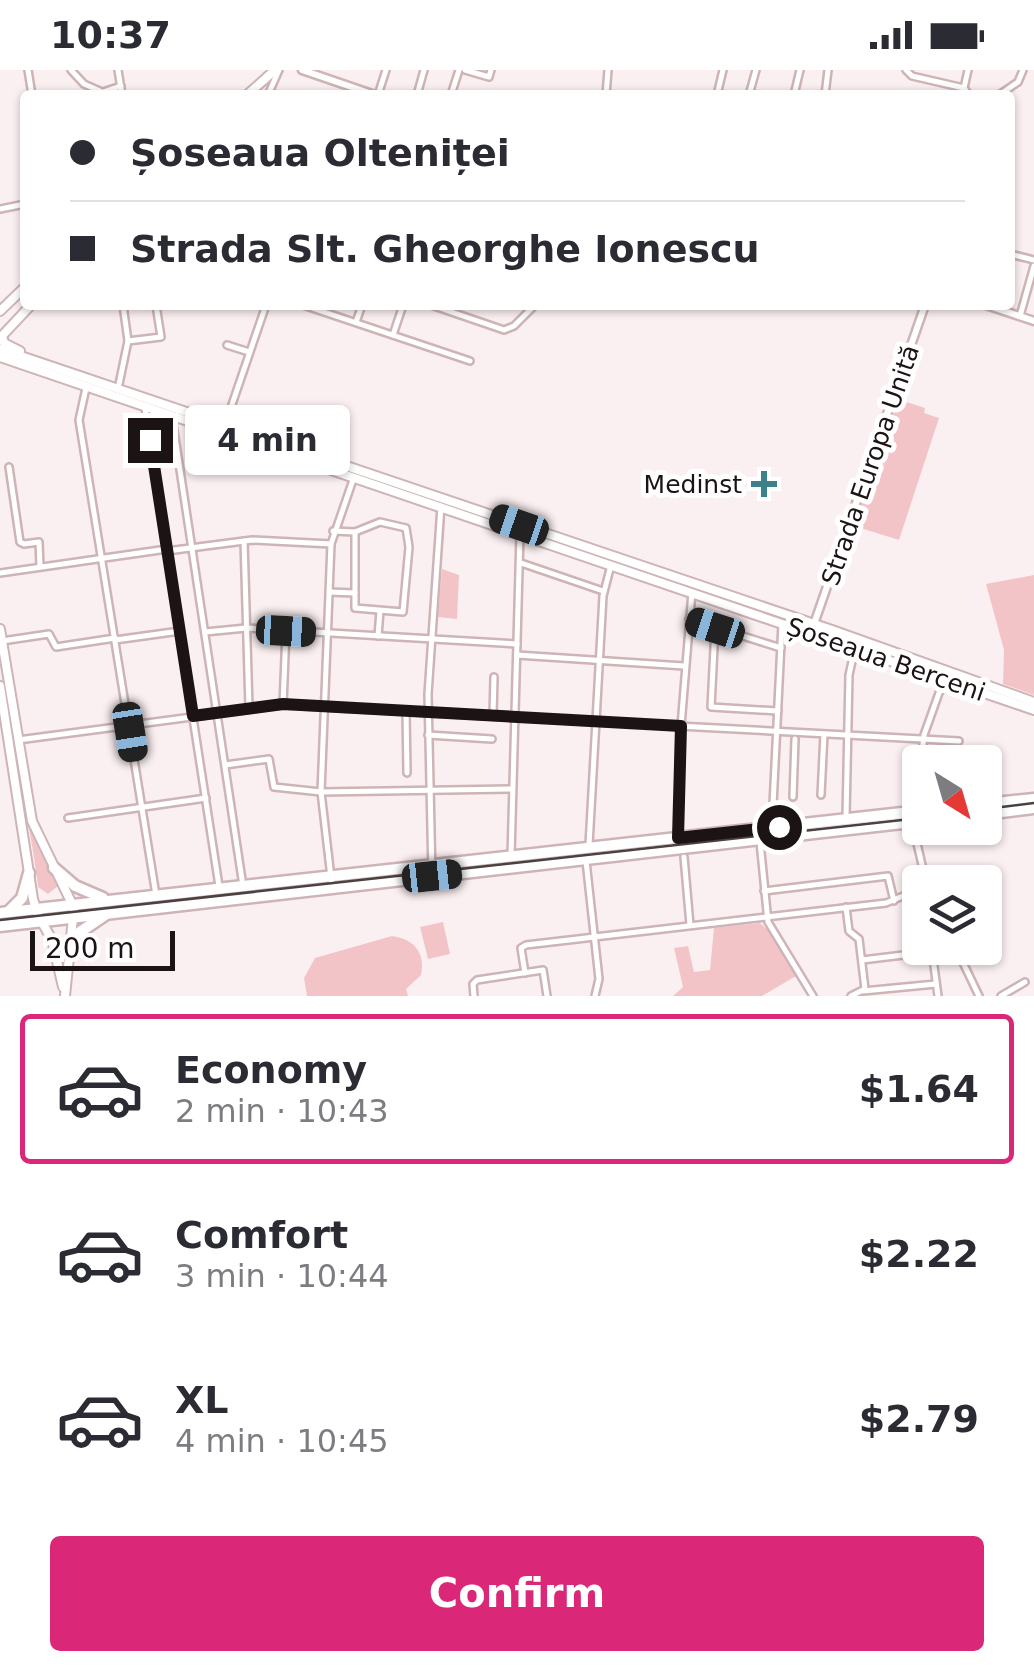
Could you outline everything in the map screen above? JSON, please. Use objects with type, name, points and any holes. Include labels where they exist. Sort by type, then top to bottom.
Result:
[{"type":"main road","points":[[253,90],[277,70]]},
{"type":"main road","points":[[0,312],[20,292]]},
{"type":"main road","points":[[26,310],[1,337],[36,361]]},
{"type":"main road","name":"Șoseaua Berceni","points":[[0,349],[145,406],[403,490],[520,534],[588,552],[612,565],[671,580],[692,592],[855,648],[1034,702]]},
{"type":"main road","name":"Șoseaua Berceni","points":[[0,357],[118,389],[403,490],[814,624],[1034,710]]},
{"type":"main road","points":[[0,366],[14,361]]},
{"type":"main road","points":[[0,630],[9,743],[32,821],[74,910],[65,996]]},
{"type":"main road","points":[[0,686],[35,908],[53,942],[65,996]]},
{"type":"main road","points":[[1002,802],[1034,799]]},
{"type":"main road","points":[[1002,812],[1034,808]]},
{"type":"main road","points":[[4,913],[35,908],[116,911],[331,881],[526,865],[678,838],[902,818]]},
{"type":"main road","points":[[432,870],[511,856],[760,839],[902,819]]},
{"type":"main road","points":[[54,868],[74,886],[109,899]]},
{"type":"main road","points":[[4,913],[22,898],[29,873]]},
{"type":"main road","points":[[0,926],[41,921],[109,899],[220,889],[244,891]]},
{"type":"main road","points":[[70,953],[88,924],[116,911]]},
{"type":"street","points":[[71,70],[93,90]]},
{"type":"street","points":[[118,70],[121,90]]},
{"type":"street","points":[[302,70],[361,90]]},
{"type":"street","points":[[462,70],[489,77],[491,70]]},
{"type":"street","points":[[596,70],[607,72]]},
{"type":"street","points":[[906,70],[912,76],[964,88],[968,70]]},
{"type":"street","points":[[1006,90],[1018,82],[1023,70]]},
{"type":"street","points":[[84,84],[85,90]]},
{"type":"street","points":[[107,90],[121,86]]},
{"type":"street","points":[[1020,316],[1034,263]]},
{"type":"street","points":[[118,389],[128,342],[124,310]]},
{"type":"street","points":[[128,342],[162,337],[157,310]]},
{"type":"street","points":[[225,425],[264,310]]},
{"type":"street","points":[[329,310],[470,361]]},
{"type":"street","points":[[356,322],[360,310]]},
{"type":"street","points":[[394,334],[401,310]]},
{"type":"street","points":[[446,310],[504,330],[530,310]]},
{"type":"street","name":"Strada Europa Unită","points":[[814,624],[923,310]]},
{"type":"street","points":[[1001,310],[1034,322]]},
{"type":"street","points":[[226,344],[249,352]]},
{"type":"street","points":[[88,382],[79,416],[156,896]]},
{"type":"street","points":[[145,406],[220,889]]},
{"type":"street","points":[[171,414],[244,891]]},
{"type":"street","points":[[9,467],[21,543],[38,542],[40,568]]},
{"type":"street","points":[[331,881],[321,792],[331,544],[354,476]]},
{"type":"street","points":[[432,870],[428,712],[441,506]]},
{"type":"street","points":[[334,531],[356,532],[378,522],[406,528],[410,547],[405,610],[357,610],[356,532]]},
{"type":"street","points":[[511,856],[520,534]]},
{"type":"street","points":[[244,540],[248,708]]},
{"type":"street","points":[[0,573],[244,540],[331,544]]},
{"type":"street","points":[[520,562],[603,591]]},
{"type":"street","points":[[596,996],[600,983],[587,853],[603,591],[612,565]]},
{"type":"street","points":[[329,592],[356,593]]},
{"type":"street","points":[[678,838],[681,726],[692,592]]},
{"type":"street","points":[[378,636],[380,611]]},
{"type":"street","points":[[689,619],[781,648]]},
{"type":"street","points":[[772,828],[782,623]]},
{"type":"street","points":[[204,632],[246,628],[518,644]]},
{"type":"street","points":[[715,628],[710,705],[778,711]]},
{"type":"street","points":[[2,641],[49,634],[56,647],[180,631]]},
{"type":"street","points":[[283,704],[286,631]]},
{"type":"street","points":[[846,820],[846,735],[855,648]]},
{"type":"street","points":[[517,655],[685,666]]},
{"type":"street","points":[[493,716],[494,678]]},
{"type":"street","points":[[922,745],[944,678]]},
{"type":"street","points":[[9,743],[283,704],[959,742]]},
{"type":"street","points":[[406,711],[407,772]]},
{"type":"street","points":[[820,796],[824,734]]},
{"type":"street","points":[[428,736],[492,739]]},
{"type":"street","points":[[793,798],[795,740]]},
{"type":"street","points":[[225,765],[268,760],[274,788],[321,792],[512,790]]},
{"type":"street","points":[[68,818],[206,798]]},
{"type":"street","points":[[760,839],[767,916],[813,996]]},
{"type":"street","points":[[684,857],[690,925]]},
{"type":"street","points":[[764,891],[888,876],[894,900]]},
{"type":"street","points":[[524,973],[523,946],[846,907],[902,897]]},
{"type":"street","points":[[846,907],[849,931],[859,939],[863,991]]},
{"type":"street","points":[[862,960],[902,955]]},
{"type":"street","points":[[934,965],[938,996]]},
{"type":"street","points":[[964,965],[979,996]]},
{"type":"street","points":[[474,996],[473,984],[477,980],[543,970],[547,996]]},
{"type":"street","points":[[1001,996],[1025,982]]},
{"type":"street","points":[[851,996],[863,991],[936,984]]},
{"type":"shaded area","points":[[894,398],[925,408],[924,413],[939,418],[899,540],[851,525]]},
{"type":"shaded area","points":[[442,569],[459,575],[457,619],[438,617]]},
{"type":"shaded area","points":[[1034,575],[1034,695],[1003,684],[1004,650],[986,584]]},
{"type":"shaded area","points":[[14,750],[30,830],[58,886],[48,894],[38,887]]},
{"type":"shaded area","points":[[443,922],[450,954],[428,959],[420,927]]},
{"type":"shaded area","points":[[760,923],[771,933],[796,976],[762,996],[673,996],[683,987],[674,948],[688,946],[694,972],[710,970],[714,928]]},
{"type":"shaded area","points":[[392,936],[417,948],[422,960],[421,975],[406,989],[408,996],[307,996],[304,978],[315,958]]},
{"type":"tram line","points":[[1002,807],[1034,803]]},
{"type":"tram line","points":[[0,920],[902,820]]},
{"type":"place","name":"Medinst","points":[[764,484]]},
{"type":"route","points":[[150,440],[193,716],[283,704],[681,726],[678,838],[779,827]]}]
